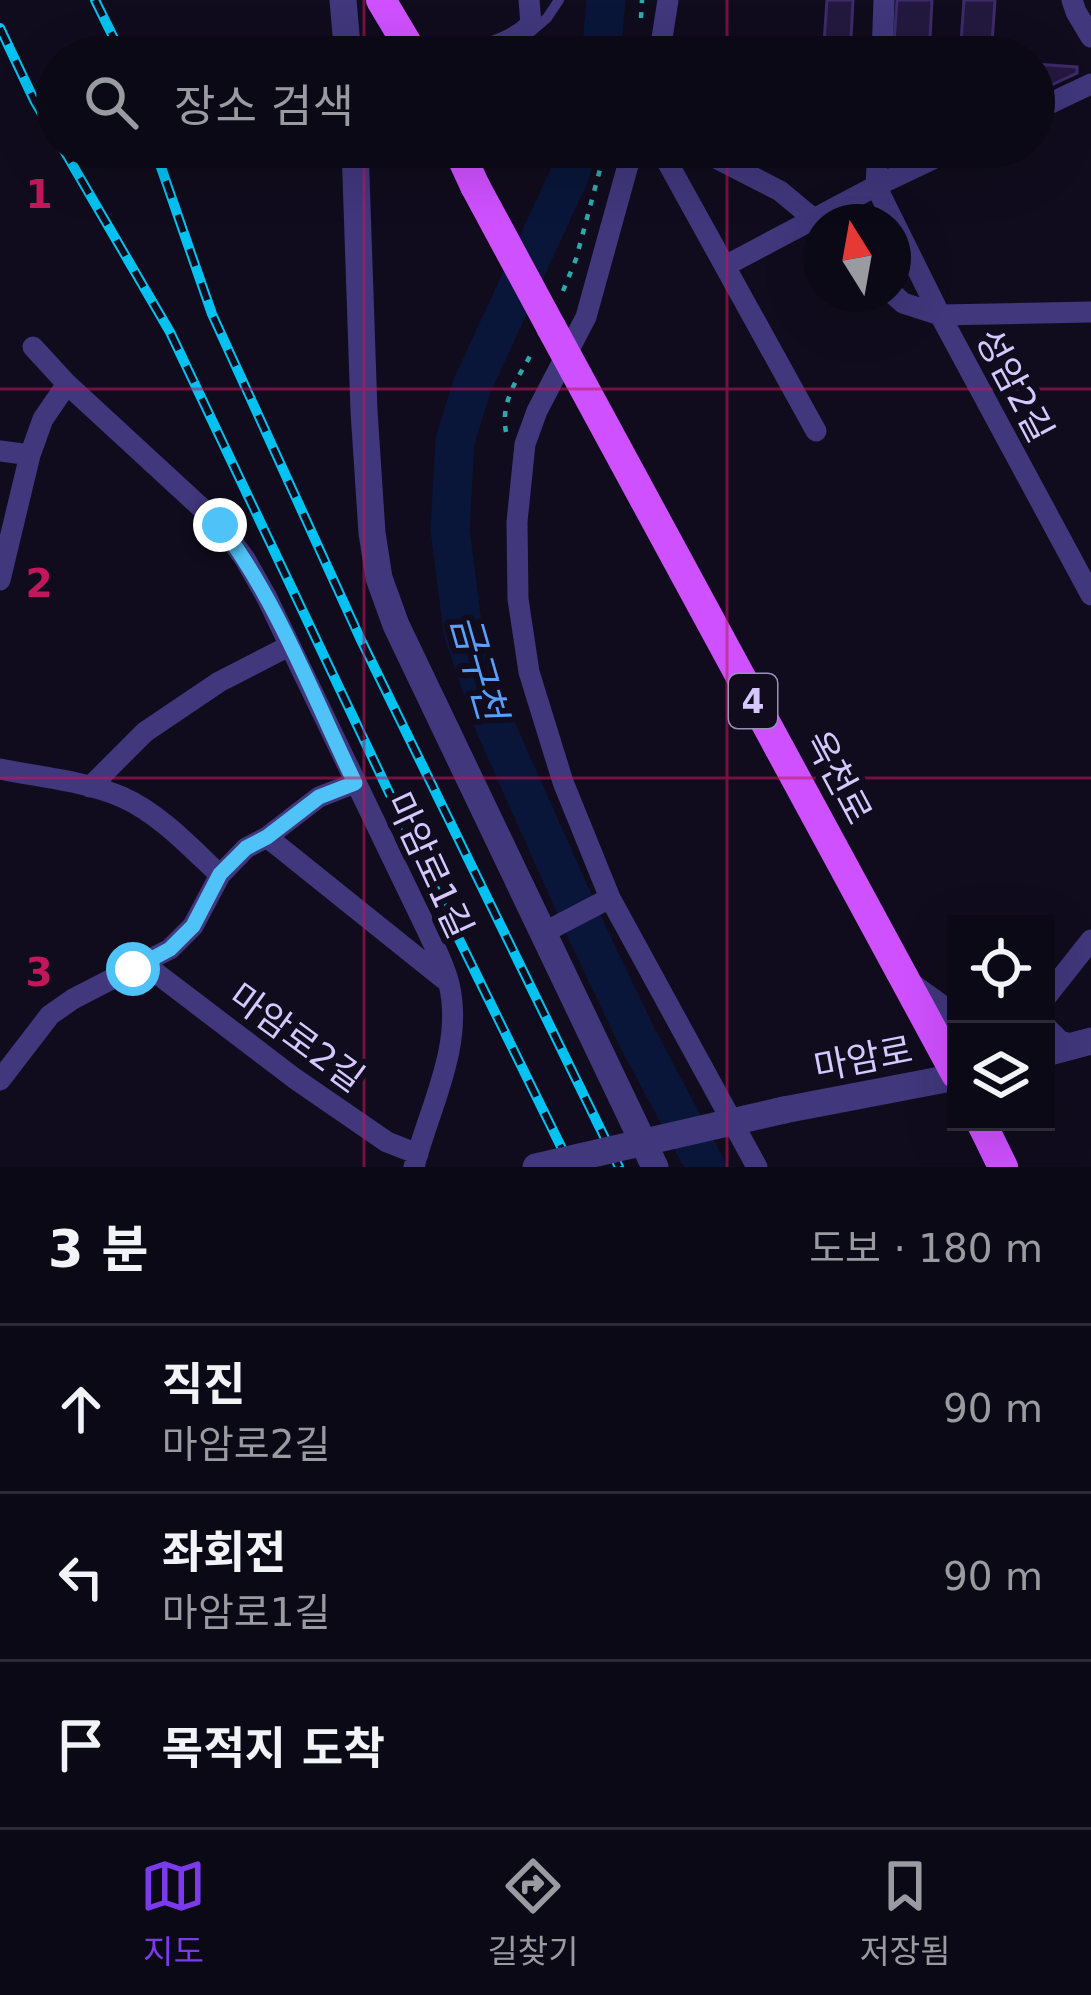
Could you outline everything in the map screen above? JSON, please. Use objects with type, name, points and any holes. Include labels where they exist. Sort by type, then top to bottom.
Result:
[{"type":"main road","points":[[381,0],[402,36]]},
{"type":"main road","name":"옥천로","points":[[467,168],[947,1058]]},
{"type":"main road","points":[[985,1131],[1003,1167]]},
{"type":"street","points":[[343,0],[346,36]]},
{"type":"street","points":[[515,36],[525,30],[529,0]]},
{"type":"street","points":[[662,36],[668,0]]},
{"type":"street","points":[[883,36],[884,0]]},
{"type":"street","points":[[1072,0],[1091,37]]},
{"type":"street","points":[[1055,101],[1091,84]]},
{"type":"street","points":[[356,168],[364,411],[379,578],[395,625],[553,928],[655,1167]]},
{"type":"street","points":[[627,168],[586,317],[536,411],[525,444],[517,522],[518,598],[529,672],[563,782],[610,898],[757,1167]]},
{"type":"street","points":[[671,168],[816,431]]},
{"type":"street","points":[[735,168],[780,191],[803,210]]},
{"type":"street","points":[[877,168],[876,186],[940,315],[1091,312]]},
{"type":"street","points":[[847,204],[914,168]]},
{"type":"street","points":[[725,266],[803,229]]},
{"type":"street","name":"성암2길","points":[[911,306],[940,315],[1091,595]]},
{"type":"street","name":"마암로1길","points":[[33,347],[220,525],[245,559],[428,932],[449,983],[453,1019],[441,1085],[416,1160]]},
{"type":"street","points":[[0,580],[16,453],[67,384]]},
{"type":"street","points":[[90,787],[145,731],[219,682],[289,646]]},
{"type":"street","points":[[0,769],[122,797],[153,814],[220,874]]},
{"type":"street","points":[[0,1080],[50,1015],[170,949],[193,926],[220,874],[246,848],[319,797],[355,783]]},
{"type":"street","name":"마암로1길","points":[[267,837],[449,983]]},
{"type":"street","points":[[553,928],[610,898]]},
{"type":"street","points":[[1055,986],[1091,940]]},
{"type":"street","name":"마암로2길","points":[[143,963],[294,1078],[416,1160]]},
{"type":"street","points":[[906,983],[947,1012]]},
{"type":"street","name":"마암로","points":[[536,1167],[947,1077]]},
{"type":"lane","points":[[525,30],[537,28],[559,0]]},
{"type":"building","points":[[827,0],[853,0],[851,36],[824,36]]},
{"type":"building","points":[[897,0],[932,0],[930,36],[894,36]]},
{"type":"building","points":[[964,0],[995,0],[992,36],[961,36]]},
{"type":"building","points":[[1055,65],[1077,67],[1077,73],[1055,83]]},
{"type":"waterway","name":"금구천","points":[[603,36],[606,0]]},
{"type":"waterway","name":"금구천","points":[[572,168],[472,386],[455,441],[450,530],[463,631],[495,726],[590,939],[706,1167]]},
{"type":"railway","points":[[95,0],[113,36]]},
{"type":"railway","points":[[0,28],[36,104]]},
{"type":"railway","points":[[74,168],[170,332],[571,1167]]},
{"type":"railway","points":[[161,168],[212,314],[360,638],[619,1167]]},
{"type":"route","points":[[133,969],[170,949],[193,926],[220,874],[246,848],[319,797],[355,783],[267,598],[220,525]]}]
